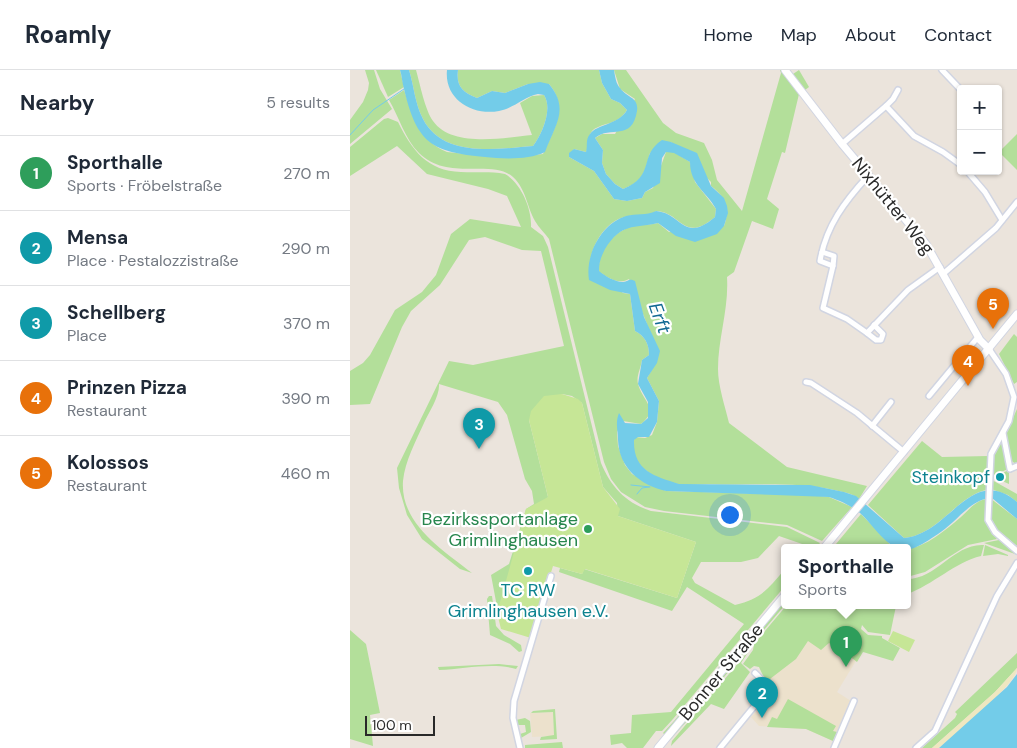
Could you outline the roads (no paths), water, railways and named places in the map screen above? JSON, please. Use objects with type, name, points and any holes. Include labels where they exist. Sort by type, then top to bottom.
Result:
[{"type":"main road","name":"Nixhütter Weg","points":[[785,70],[842,144],[926,244],[978,337],[988,349]]},
{"type":"main road","points":[[827,544],[1017,314]]},
{"type":"main road","name":"Bonner Straße","points":[[658,748],[781,600]]},
{"type":"street","points":[[942,70],[957,86]]},
{"type":"street","points":[[842,144],[886,106],[898,90]]},
{"type":"street","points":[[886,106],[910,133],[957,162]]},
{"type":"street","points":[[970,175],[985,192],[1002,220]]},
{"type":"street","points":[[833,266],[821,262],[829,230],[842,205],[868,176]]},
{"type":"street","points":[[867,333],[908,290],[942,271],[1002,220],[1017,202]]},
{"type":"street","points":[[822,252],[834,256],[823,308],[847,318],[876,340],[881,340],[884,334],[874,325]]},
{"type":"street","points":[[929,396],[978,337]]},
{"type":"street","points":[[988,349],[1002,368],[1012,388],[1015,406],[1003,434],[992,450],[987,509],[988,520],[992,529],[1017,551]]},
{"type":"street","points":[[806,382],[811,383],[872,426],[904,452]]},
{"type":"street","points":[[872,426],[891,402]]},
{"type":"street","points":[[1003,434],[1010,469],[1017,466]]},
{"type":"street","points":[[916,748],[934,732],[997,596],[1017,563]]},
{"type":"street","points":[[520,748],[513,718],[514,701],[551,576]]},
{"type":"street","points":[[720,748],[766,692],[766,686],[755,673]]},
{"type":"street","points":[[834,748],[854,700]]},
{"type":"water","points":[[400,70],[409,70],[420,113],[432,131],[443,140],[472,148],[503,149],[533,146],[540,135],[545,121],[547,114],[546,101],[544,95],[538,94],[528,97],[504,110],[479,111],[470,108],[455,97],[447,80],[447,70],[458,70],[458,80],[461,88],[477,98],[492,91],[505,93],[528,84],[540,82],[549,84],[559,101],[560,109],[559,117],[545,152],[524,158],[500,158],[467,155],[440,148],[421,133],[415,122],[409,108]]},
{"type":"water","points":[[599,70],[614,70],[619,86],[634,100],[637,106],[634,121],[625,130],[601,134],[595,138],[603,150],[602,163],[606,174],[615,184],[623,189],[633,184],[644,172],[650,153],[655,146],[662,140],[671,142],[697,153],[711,186],[724,198],[728,213],[724,226],[717,234],[695,242],[676,236],[658,223],[628,228],[611,240],[601,257],[599,271],[601,273],[617,281],[635,281],[644,317],[660,351],[657,363],[647,378],[659,401],[657,422],[649,437],[638,437],[634,440],[637,459],[641,465],[654,475],[679,484],[810,485],[844,492],[856,496],[904,538],[920,534],[935,525],[973,495],[986,491],[1001,492],[1017,502],[1017,519],[992,498],[984,499],[970,506],[945,529],[911,549],[911,544],[889,543],[856,510],[829,497],[666,491],[640,480],[633,474],[622,459],[619,450],[617,420],[619,413],[625,423],[641,424],[648,418],[648,402],[638,384],[642,360],[649,355],[648,347],[644,338],[635,331],[630,294],[610,290],[589,280],[588,270],[592,251],[602,233],[617,220],[626,216],[656,211],[665,213],[683,225],[696,228],[715,217],[716,209],[693,177],[690,162],[674,153],[666,152],[662,158],[660,183],[645,192],[642,198],[627,201],[614,199],[594,171],[569,157],[569,153],[574,149],[586,152],[590,134],[597,128],[618,119],[627,110],[620,103],[611,99],[602,83]]},
{"type":"water","points":[[1017,674],[1017,748],[939,748],[1007,687]]},
{"type":"waterway","points":[[350,135],[373,110],[404,89]]},
{"type":"waterway","points":[[631,485],[650,487]]},
{"type":"waterway","points":[[637,494],[642,488],[649,487]]},
{"type":"place","name":"Kolossos","points":[[993,329]]},
{"type":"place","name":"Prinzen Pizza","points":[[968,386]]},
{"type":"place","name":"Schellberg","points":[[479,449]]},
{"type":"place","name":"Steinkopf","points":[[1000,477]]},
{"type":"place","name":"Bezirkssportanlage Grimlinghausen","points":[[588,529]]},
{"type":"place","name":"TC RW Grimlinghausen e.V.","points":[[528,571]]},
{"type":"place","name":"Sporthalle","points":[[846,667]]},
{"type":"place","name":"Mensa","points":[[762,718]]},
{"type":"water label","name":"Erft","points":[[660,318]]}]
